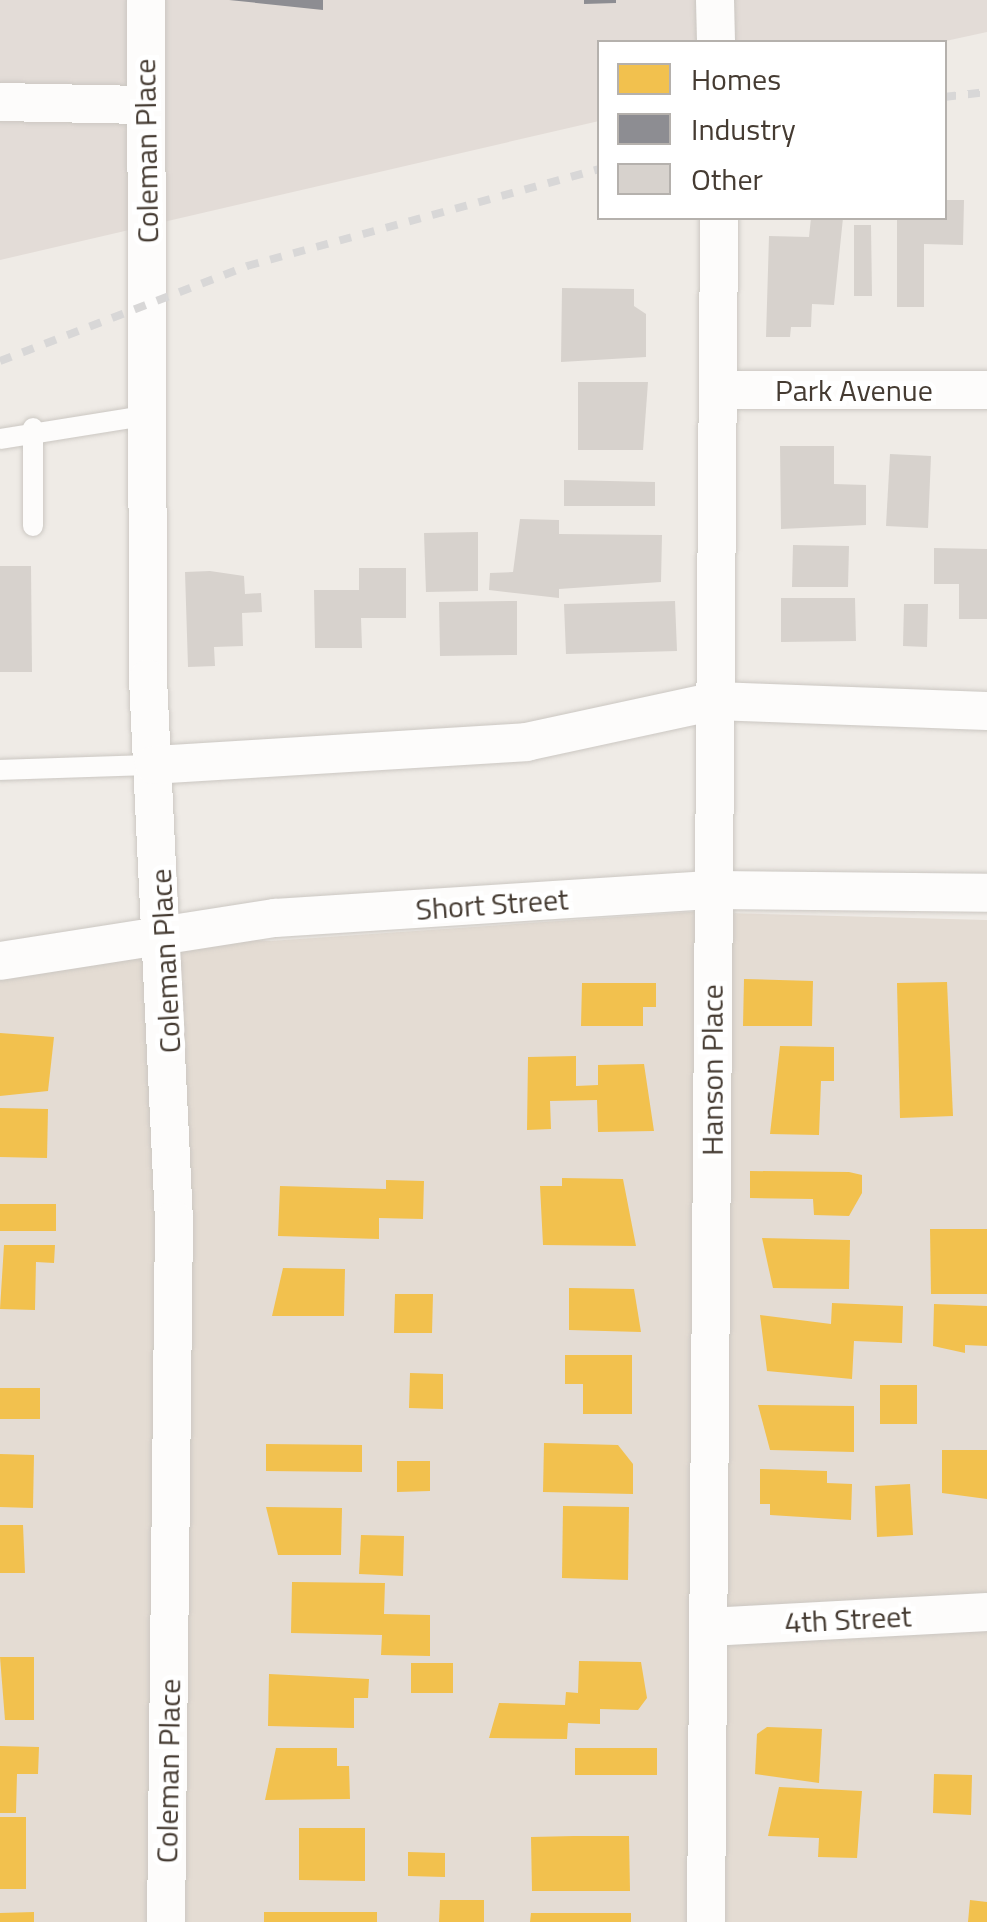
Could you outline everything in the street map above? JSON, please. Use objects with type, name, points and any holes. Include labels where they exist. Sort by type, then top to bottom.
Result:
[{"type":"street","name":"Coleman Place","points":[[146,0],[144,105],[154,765],[166,935],[174,1240],[166,1922]]},
{"type":"street","points":[[715,0],[716,40]]},
{"type":"street","points":[[0,102],[144,105]]},
{"type":"street","name":"Hanson Place","points":[[706,1922],[713,890],[721,390],[719,220]]},
{"type":"street","name":"Park Avenue","points":[[721,390],[987,390]]},
{"type":"street","points":[[154,765],[526,742],[715,701],[987,711]]},
{"type":"street","name":"Short Street","points":[[0,961],[275,918],[713,890],[987,893]]},
{"type":"street","name":"4th Street","points":[[709,1627],[987,1612]]},
{"type":"lane","points":[[0,439],[33,428],[150,415]]},
{"type":"lane","points":[[33,428],[33,526]]},
{"type":"lane","points":[[0,770],[154,765]]},
{"type":"shaded area","points":[[0,0],[987,0],[987,32],[947,41],[597,40],[597,121],[0,260]]},
{"type":"shaded area","points":[[689,912],[987,920],[987,1922],[0,1922],[0,946],[166,935],[270,941]]},
{"type":"building: Homes","points":[[744,979],[813,981],[812,1026],[743,1026]]},
{"type":"building: Homes","points":[[947,982],[953,1116],[900,1118],[897,983]]},
{"type":"building: Homes","points":[[582,983],[656,983],[656,1007],[643,1007],[643,1026],[581,1026]]},
{"type":"building: Homes","points":[[0,1033],[54,1037],[48,1091],[0,1096]]},
{"type":"building: Homes","points":[[780,1046],[834,1047],[834,1081],[821,1081],[819,1135],[770,1134]]},
{"type":"building: Homes","points":[[576,1056],[576,1086],[598,1085],[598,1065],[644,1064],[654,1131],[598,1132],[597,1100],[550,1101],[551,1129],[527,1130],[528,1057]]},
{"type":"building: Homes","points":[[0,1108],[48,1109],[47,1158],[0,1157]]},
{"type":"building: Homes","points":[[750,1171],[849,1172],[862,1175],[862,1193],[849,1216],[814,1215],[813,1199],[750,1198]]},
{"type":"building: Homes","points":[[562,1178],[623,1179],[636,1246],[543,1245],[540,1186],[562,1186]]},
{"type":"building: Homes","points":[[386,1180],[424,1181],[423,1219],[379,1218],[379,1239],[278,1236],[280,1186],[386,1189]]},
{"type":"building: Homes","points":[[0,1204],[56,1204],[56,1231],[0,1231]]},
{"type":"building: Homes","points":[[930,1229],[987,1229],[987,1294],[931,1294]]},
{"type":"building: Homes","points":[[762,1238],[850,1240],[849,1289],[773,1288]]},
{"type":"building: Homes","points":[[4,1245],[55,1245],[54,1263],[36,1262],[35,1310],[0,1309]]},
{"type":"building: Homes","points":[[283,1268],[345,1269],[344,1316],[272,1316]]},
{"type":"building: Homes","points":[[569,1288],[634,1289],[641,1332],[569,1330]]},
{"type":"building: Homes","points":[[395,1294],[433,1294],[432,1333],[394,1333]]},
{"type":"building: Homes","points":[[832,1303],[903,1306],[902,1343],[854,1341],[852,1379],[767,1371],[760,1315],[831,1324]]},
{"type":"building: Homes","points":[[934,1304],[987,1306],[987,1346],[965,1345],[965,1353],[933,1346]]},
{"type":"building: Homes","points":[[565,1355],[632,1355],[632,1414],[583,1414],[583,1384],[565,1384]]},
{"type":"building: Homes","points":[[410,1373],[443,1374],[443,1409],[409,1408]]},
{"type":"building: Homes","points":[[880,1385],[917,1385],[917,1424],[880,1424]]},
{"type":"building: Homes","points":[[0,1388],[40,1388],[40,1419],[0,1419]]},
{"type":"building: Homes","points":[[758,1405],[854,1406],[854,1452],[770,1450]]},
{"type":"building: Homes","points":[[544,1443],[618,1445],[633,1464],[633,1494],[543,1492]]},
{"type":"building: Homes","points":[[266,1444],[362,1445],[362,1472],[266,1471]]},
{"type":"building: Homes","points":[[942,1450],[987,1450],[987,1499],[942,1493]]},
{"type":"building: Homes","points":[[0,1454],[34,1455],[33,1508],[0,1507]]},
{"type":"building: Homes","points":[[397,1461],[430,1461],[430,1491],[397,1492]]},
{"type":"building: Homes","points":[[760,1469],[827,1471],[827,1483],[852,1484],[851,1520],[770,1515],[770,1504],[760,1504]]},
{"type":"building: Homes","points":[[910,1484],[913,1535],[877,1537],[875,1486]]},
{"type":"building: Homes","points":[[563,1506],[629,1507],[628,1580],[562,1578]]},
{"type":"building: Homes","points":[[266,1507],[342,1508],[341,1555],[278,1555]]},
{"type":"building: Homes","points":[[0,1525],[23,1525],[25,1573],[0,1573]]},
{"type":"building: Homes","points":[[361,1535],[404,1536],[403,1576],[359,1574]]},
{"type":"building: Homes","points":[[292,1582],[385,1583],[384,1614],[430,1615],[430,1656],[381,1655],[382,1635],[291,1633]]},
{"type":"building: Homes","points":[[0,1657],[34,1657],[34,1720],[5,1720]]},
{"type":"building: Homes","points":[[579,1661],[641,1662],[647,1698],[638,1710],[600,1709],[600,1724],[568,1723],[567,1739],[489,1738],[499,1703],[565,1705],[566,1692],[578,1693]]},
{"type":"building: Homes","points":[[411,1663],[453,1663],[453,1693],[411,1693]]},
{"type":"building: Homes","points":[[269,1674],[369,1679],[368,1698],[354,1698],[354,1728],[268,1726]]},
{"type":"building: Homes","points":[[767,1727],[822,1729],[819,1783],[755,1774],[757,1734]]},
{"type":"building: Homes","points":[[0,1746],[39,1747],[38,1774],[17,1774],[16,1813],[0,1813]]},
{"type":"building: Homes","points":[[276,1748],[337,1748],[337,1766],[349,1766],[350,1799],[265,1800]]},
{"type":"building: Homes","points":[[575,1748],[657,1748],[657,1775],[575,1775]]},
{"type":"building: Homes","points":[[934,1774],[972,1775],[971,1815],[933,1813]]},
{"type":"building: Homes","points":[[779,1787],[862,1791],[857,1858],[818,1857],[819,1838],[768,1836]]},
{"type":"building: Homes","points":[[0,1817],[26,1817],[26,1889],[0,1889]]},
{"type":"building: Homes","points":[[299,1828],[365,1828],[365,1881],[299,1880]]},
{"type":"building: Homes","points":[[629,1836],[630,1891],[532,1891],[531,1837]]},
{"type":"building: Homes","points":[[408,1852],[445,1853],[445,1877],[408,1876]]},
{"type":"building: Homes","points":[[440,1900],[484,1900],[484,1922],[439,1922]]},
{"type":"building: Homes","points":[[970,1900],[987,1902],[987,1922],[968,1922]]},
{"type":"building: Homes","points":[[34,1912],[34,1922],[0,1922],[0,1913]]},
{"type":"building: Homes","points":[[264,1912],[377,1912],[377,1922],[264,1922]]},
{"type":"building: Homes","points":[[531,1913],[631,1913],[631,1922],[530,1922]]},
{"type":"building: Industry","points":[[229,0],[323,0],[323,10]]},
{"type":"building: Industry","points":[[584,0],[616,0],[616,3],[584,4]]},
{"type":"building: Other","points":[[947,200],[964,200],[963,245],[924,244],[924,307],[897,307],[897,220],[947,220]]},
{"type":"building: Other","points":[[811,220],[843,220],[834,305],[812,304],[811,327],[791,327],[790,337],[766,337],[769,236],[809,237]]},
{"type":"building: Other","points":[[854,225],[871,225],[872,296],[854,296]]},
{"type":"building: Other","points":[[562,288],[634,289],[634,306],[646,314],[646,357],[561,362]]},
{"type":"building: Other","points":[[578,382],[648,382],[643,450],[578,450]]},
{"type":"building: Other","points":[[780,446],[834,446],[834,484],[866,485],[866,525],[781,529]]},
{"type":"building: Other","points":[[890,454],[931,456],[928,528],[886,526]]},
{"type":"building: Other","points":[[564,480],[655,482],[655,506],[564,506]]},
{"type":"building: Other","points":[[520,519],[559,520],[559,534],[662,535],[661,582],[559,589],[559,598],[489,590],[490,573],[513,572]]},
{"type":"building: Other","points":[[478,532],[478,591],[426,592],[424,533]]},
{"type":"building: Other","points":[[793,545],[849,546],[848,587],[792,587]]},
{"type":"building: Other","points":[[934,548],[987,549],[987,619],[959,619],[959,584],[934,584]]},
{"type":"building: Other","points":[[0,566],[31,566],[32,672],[0,672]]},
{"type":"building: Other","points":[[359,568],[406,568],[406,618],[361,618],[362,648],[315,648],[314,590],[359,590]]},
{"type":"building: Other","points":[[185,572],[244,576],[245,594],[261,593],[262,612],[242,613],[243,646],[214,647],[215,666],[188,667]]},
{"type":"building: Other","points":[[781,598],[855,598],[856,641],[781,642]]},
{"type":"building: Other","points":[[517,601],[517,655],[440,656],[439,602]]},
{"type":"building: Other","points":[[675,601],[677,651],[566,654],[564,604]]},
{"type":"building: Other","points":[[904,604],[928,604],[927,647],[903,646]]},
{"type":"railway","points":[[947,97],[987,92]]},
{"type":"railway","points":[[0,361],[247,266],[597,170]]}]
